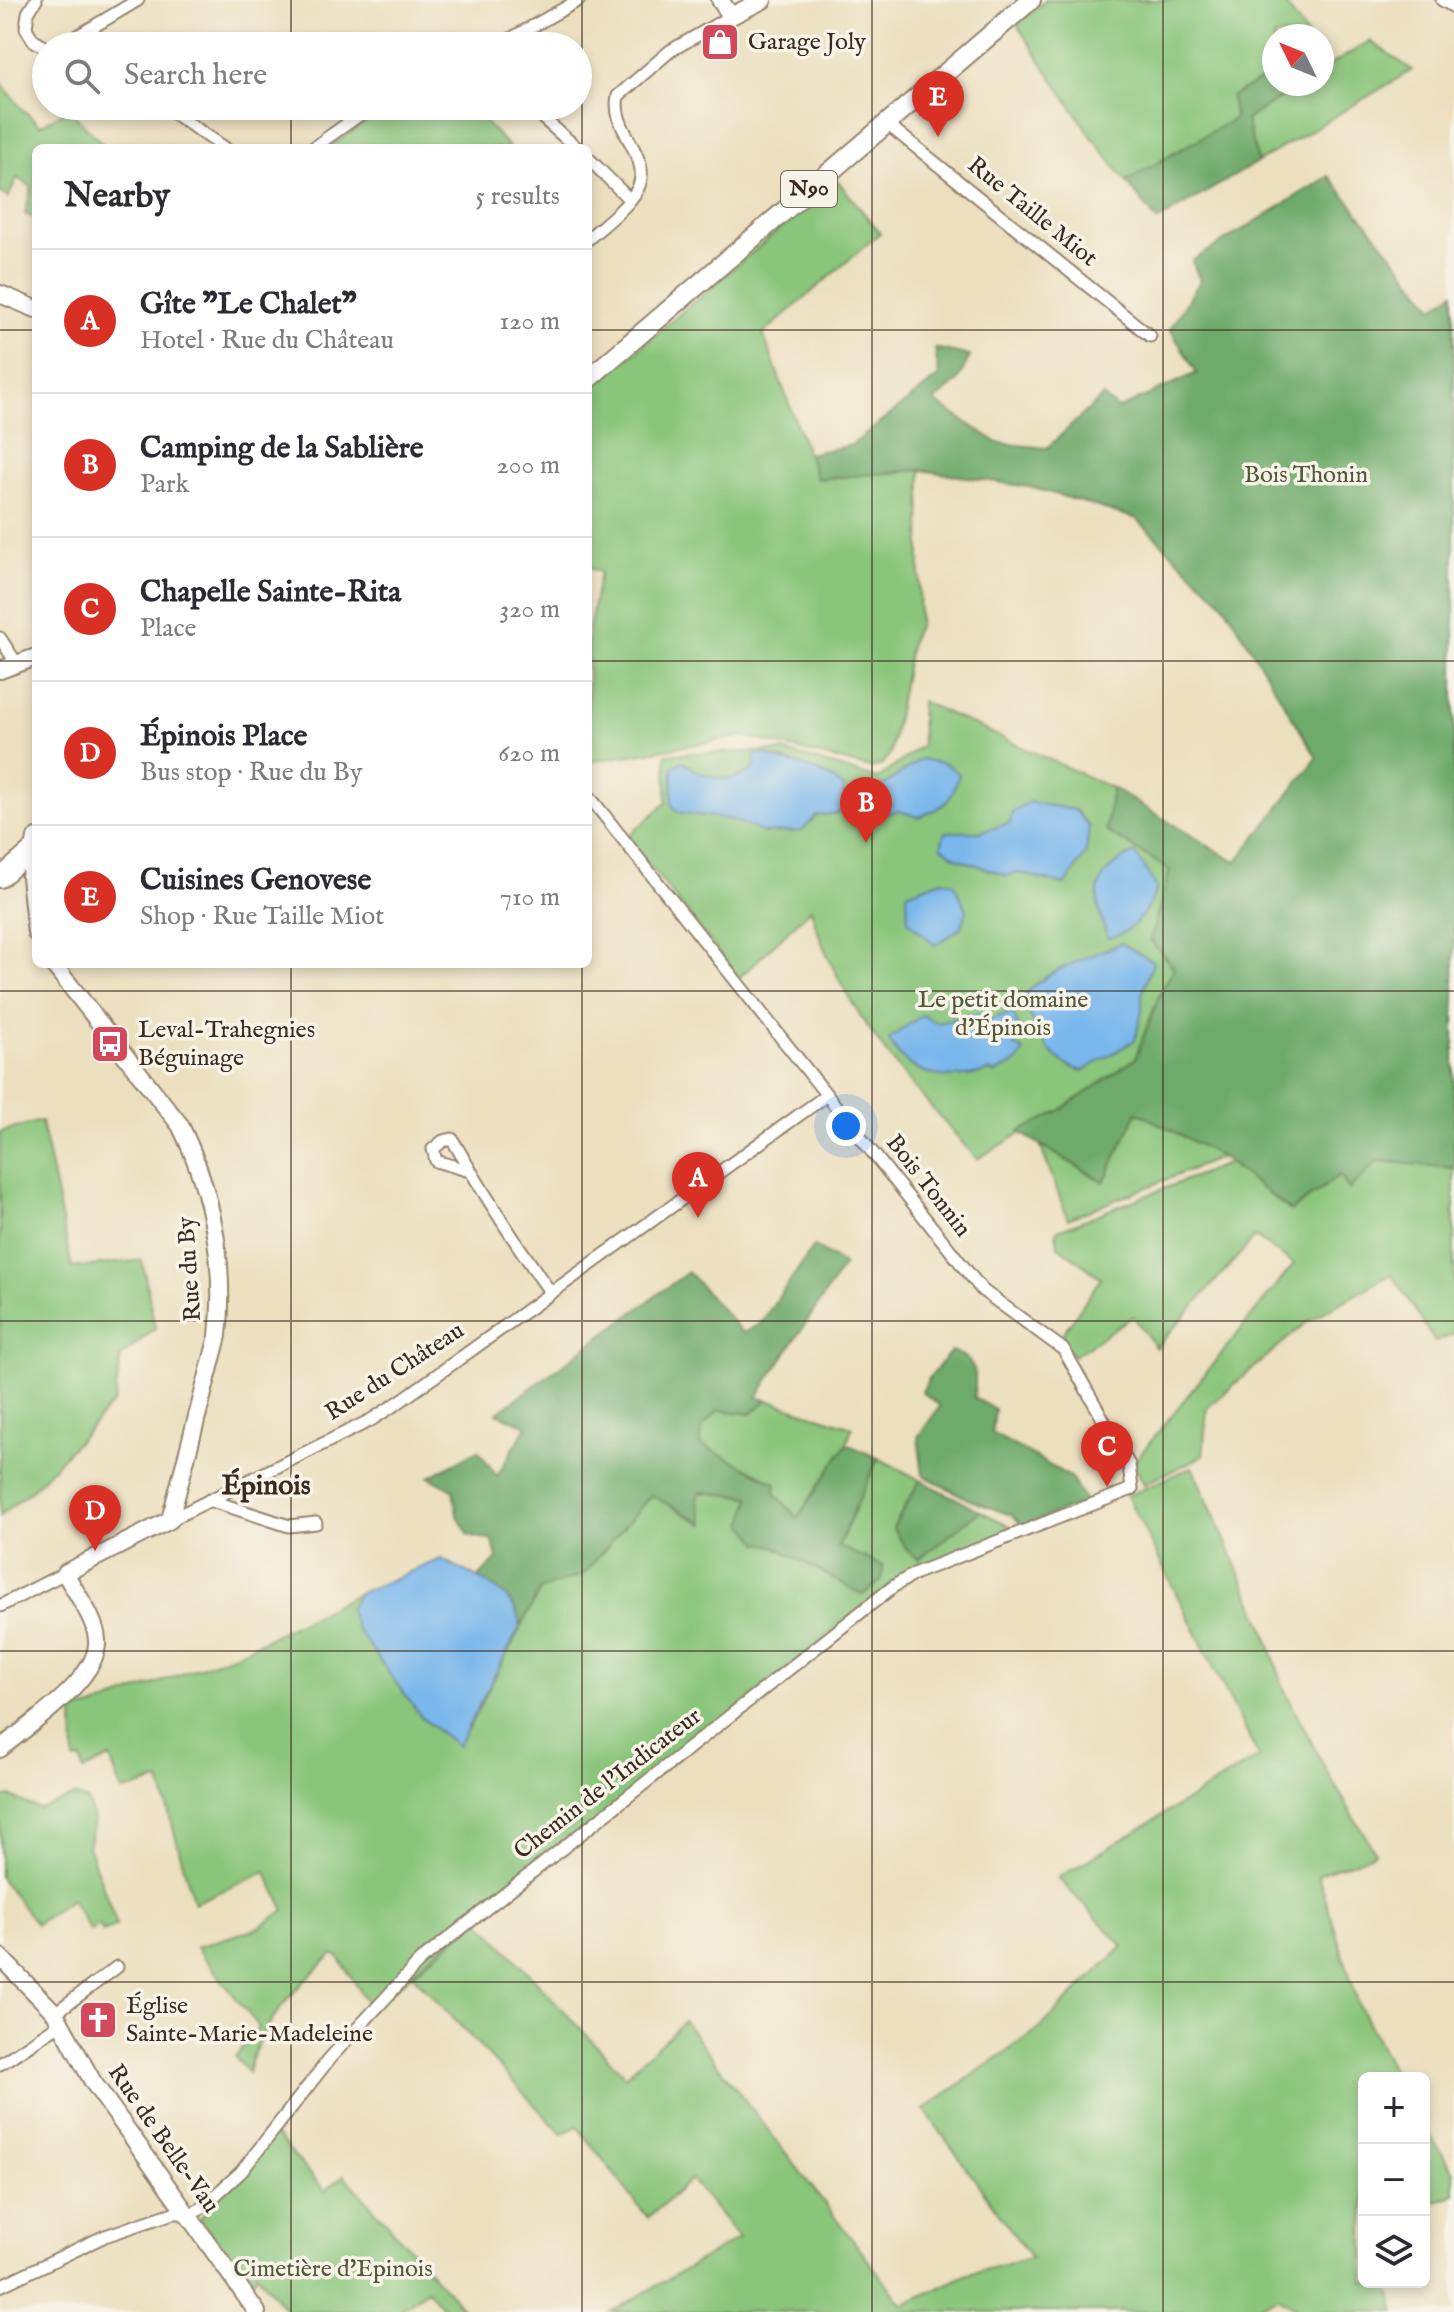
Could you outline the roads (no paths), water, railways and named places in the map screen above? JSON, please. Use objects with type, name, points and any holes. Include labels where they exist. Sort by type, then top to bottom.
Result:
[{"type":"main road","name":"N90","points":[[592,376],[1031,0]]},
{"type":"main road","points":[[0,878],[32,848]]},
{"type":"street","points":[[32,38],[26,28],[28,13],[36,0]]},
{"type":"street","points":[[523,32],[579,0]]},
{"type":"street","points":[[720,0],[731,16]]},
{"type":"street","points":[[592,235],[630,200],[640,184],[641,166],[618,122],[618,96],[670,51],[763,0]]},
{"type":"street","points":[[1442,0],[1454,7]]},
{"type":"street","points":[[84,32],[135,1]]},
{"type":"street","points":[[184,120],[219,144]]},
{"type":"street","points":[[319,144],[352,120]]},
{"type":"street","points":[[545,120],[572,144]]},
{"type":"street","name":"Rue Taille Miot","points":[[886,123],[1150,336]]},
{"type":"street","points":[[592,162],[630,200]]},
{"type":"street","points":[[0,294],[32,307]]},
{"type":"street","points":[[0,638],[17,664]]},
{"type":"street","points":[[0,670],[32,658]]},
{"type":"street","name":"Bois Tonnin","points":[[592,800],[982,1290],[1064,1350],[1129,1465],[1132,1489]]},
{"type":"street","points":[[32,883],[32,903]]},
{"type":"street","name":"Rue du By","points":[[56,968],[180,1125],[199,1169],[214,1221],[221,1309],[218,1336],[170,1520]]},
{"type":"street","name":"Rue du Château","points":[[170,1520],[371,1420],[827,1095]]},
{"type":"street","points":[[470,1171],[495,1215],[551,1293]]},
{"type":"street","name":"Chemin de l'Indicateur","points":[[0,2286],[91,2241],[173,2213],[200,2209],[241,2172],[330,2058],[420,1961],[894,1586],[916,1573],[1132,1489]]},
{"type":"street","points":[[209,1500],[289,1526],[316,1523]]},
{"type":"street","points":[[0,1606],[170,1520]]},
{"type":"street","points":[[0,1749],[84,1678],[94,1661],[96,1633],[65,1573]]},
{"type":"street","name":"Rue de Belle-Vau","points":[[0,1957],[57,2018],[93,2082],[257,2312]]},
{"type":"street","points":[[0,2064],[117,1967]]},
{"type":"water","points":[[765,754],[815,770],[834,780],[844,788],[844,807],[838,813],[816,816],[802,831],[764,833],[733,820],[678,812],[672,805],[673,767],[683,761],[709,776],[728,778],[746,774],[755,768],[754,755]]},
{"type":"water","points":[[921,759],[946,764],[959,774],[946,802],[919,817],[899,811],[877,815],[874,792]]},
{"type":"water","points":[[1029,802],[1075,810],[1089,826],[1086,853],[1065,885],[1016,872],[1007,876],[957,858],[941,846],[945,832],[980,832],[1010,823],[1012,813]]},
{"type":"water","points":[[1135,853],[1157,888],[1138,920],[1125,931],[1108,938],[1099,911],[1102,878],[1120,861]]},
{"type":"water","points":[[942,880],[954,883],[967,910],[961,928],[935,945],[908,921],[907,893]]},
{"type":"water","points":[[1121,943],[1153,962],[1142,994],[1142,1012],[1135,1040],[1083,1071],[1071,1067],[1045,1044],[1023,1000],[1039,982],[1052,974]]},
{"type":"water","points":[[1013,1012],[1022,1037],[1014,1046],[1024,1051],[1017,1062],[995,1074],[990,1071],[947,1077],[920,1070],[897,1053],[889,1039],[922,1015],[937,1023],[977,1013],[991,1019]]},
{"type":"water","points":[[441,1559],[502,1593],[517,1614],[520,1627],[458,1746],[422,1718],[356,1628],[349,1610],[359,1593]]},
{"type":"place","name":"Garage Joly","points":[[720,42]]},
{"type":"place","name":"Cuisines Genovese","points":[[938,137]]},
{"type":"place","name":"Camping de la Sablière","points":[[866,843]]},
{"type":"place","name":"Leval-Trahegnies Béguinage","points":[[110,1044]]},
{"type":"place","name":"Gîte \"Le Chalet\"","points":[[698,1218]]},
{"type":"place","name":"Chapelle Sainte-Rita","points":[[1107,1487]]},
{"type":"place","name":"Épinois Place","points":[[95,1551]]},
{"type":"place","name":"Église Sainte-Marie-Madeleine","points":[[98,2020]]},
{"type":"district","name":"Épinois","points":[[266,1486]]},
{"type":"park label","name":"Bois Thonin","points":[[1306,475]]},
{"type":"park label","name":"Le petit domaine d'Épinois","points":[[1003,1014]]},
{"type":"park label","name":"Cimetière d'Epinois","points":[[333,2269]]}]
